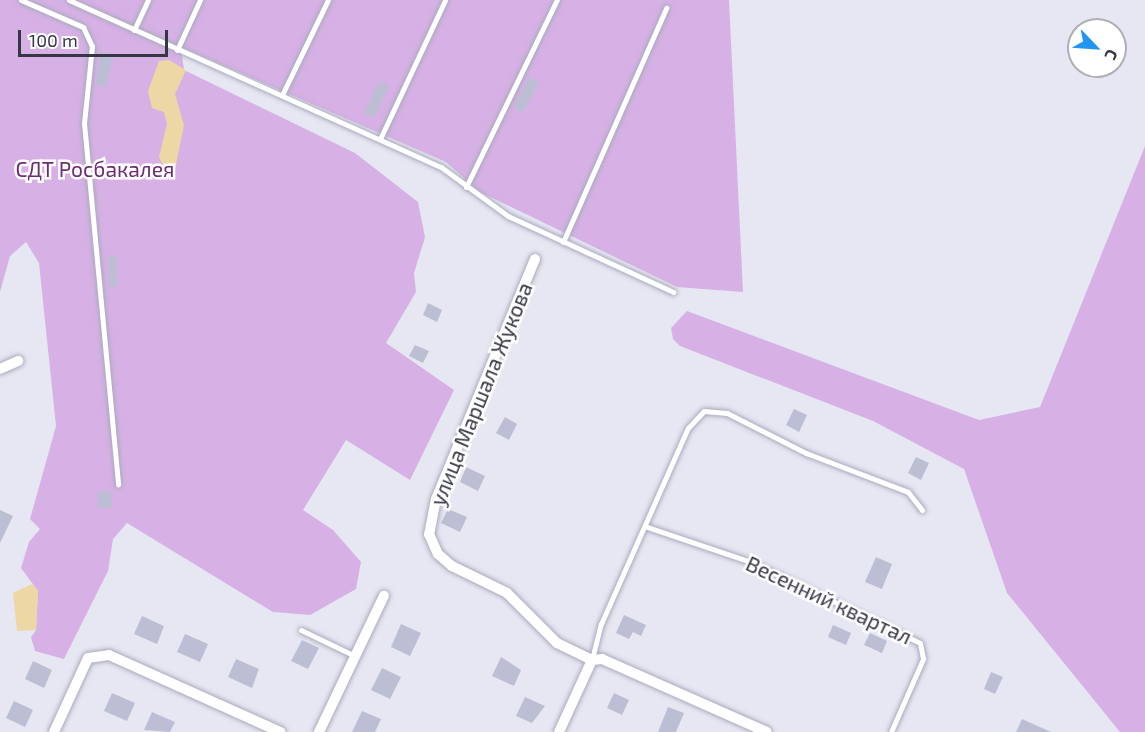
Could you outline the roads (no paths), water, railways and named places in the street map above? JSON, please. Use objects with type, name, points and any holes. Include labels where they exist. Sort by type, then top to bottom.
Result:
[{"type":"street","name":"улица Маршала Жукова","points":[[535,259],[436,499],[429,534],[438,554],[452,566],[507,593],[556,643],[592,660],[625,667],[767,732]]},
{"type":"street","points":[[0,369],[18,361]]},
{"type":"street","points":[[319,732],[384,596]]},
{"type":"street","points":[[54,732],[88,658],[109,655],[280,732]]},
{"type":"street","points":[[559,732],[592,660]]},
{"type":"lane","points":[[21,0],[83,27],[92,46],[84,123],[118,484]]},
{"type":"lane","points":[[69,0],[441,167],[508,216],[673,292]]},
{"type":"lane","points":[[134,30],[148,0]]},
{"type":"lane","points":[[177,50],[200,0]]},
{"type":"lane","points":[[282,95],[328,0]]},
{"type":"lane","points":[[380,139],[446,0]]},
{"type":"lane","points":[[466,187],[557,0]]},
{"type":"lane","points":[[563,242],[666,8]]},
{"type":"lane","points":[[592,660],[598,631],[647,527],[694,417],[712,410],[908,492],[922,510]]},
{"type":"lane","name":"Весенний квартал","points":[[647,527],[751,562],[920,643],[923,659],[891,732]]},
{"type":"lane","points":[[301,630],[355,656]]},
{"type":"park label","name":"СДТ Росбакалея","points":[[95,169]]}]
